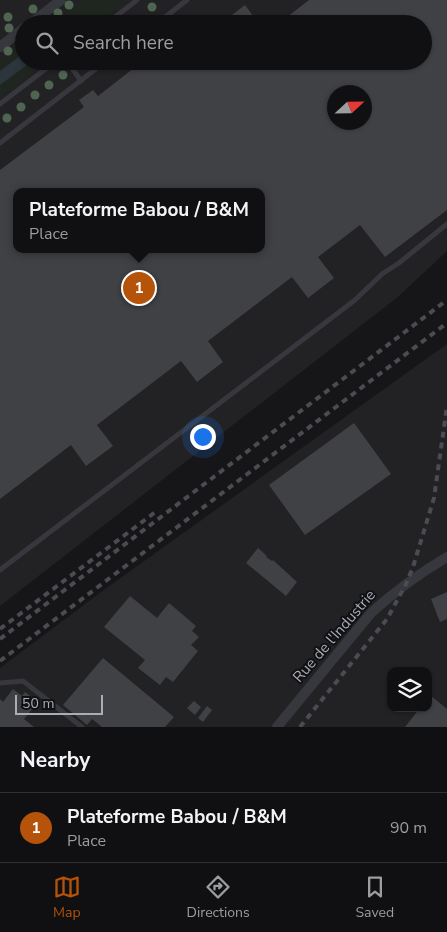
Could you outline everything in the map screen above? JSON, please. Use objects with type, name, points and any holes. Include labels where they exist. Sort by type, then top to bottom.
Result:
[{"type":"street","points":[[43,15],[61,0]]},
{"type":"street","points":[[0,47],[15,35]]},
{"type":"street","name":"Rue de l'Industrie","points":[[276,727],[371,613],[388,597],[447,557]]},
{"type":"lane","points":[[118,15],[137,0]]},
{"type":"lane","points":[[168,15],[187,0]]},
{"type":"lane","points":[[0,104],[44,70]]},
{"type":"lane","points":[[73,70],[81,81]]},
{"type":"lane","points":[[0,142],[95,70]]},
{"type":"lane","points":[[0,570],[355,300],[382,274],[399,263],[447,224]]},
{"type":"lane","points":[[0,682],[22,681],[82,727]]},
{"type":"shaded area","points":[[0,0],[447,0],[447,251],[399,296],[0,606]]},
{"type":"shaded area","points":[[81,0],[127,0],[108,15],[62,15]]},
{"type":"shaded area","points":[[15,51],[15,70],[35,70],[0,97],[0,62]]},
{"type":"shaded area","points":[[15,60],[15,70],[20,70],[0,85],[0,71]]},
{"type":"shaded area","points":[[447,344],[447,727],[0,727],[0,668],[101,592]]},
{"type":"building","points":[[309,0],[447,0],[447,210],[385,257],[360,225],[318,257],[334,278],[308,298],[292,277],[208,341],[223,362],[197,382],[181,361],[97,425],[113,446],[86,466],[71,445],[0,499],[0,170],[84,107],[79,100],[93,90],[98,96],[131,70],[432,70],[432,15],[290,15]]},
{"type":"building","points":[[245,5],[252,15],[232,15]]},
{"type":"building","points":[[354,423],[391,474],[305,535],[269,485]]},
{"type":"building","points":[[258,548],[266,557],[273,560],[297,582],[286,596],[246,563]]},
{"type":"building","points":[[447,592],[447,619],[440,622],[431,599]]},
{"type":"building","points":[[130,596],[157,618],[169,603],[196,626],[192,631],[199,637],[191,645],[198,651],[173,682],[166,677],[160,685],[138,668],[145,660],[104,627]]},
{"type":"building","points":[[103,658],[174,717],[165,727],[102,727],[92,719],[87,725],[63,705]]},
{"type":"building","points":[[13,689],[22,696],[25,692],[38,702],[24,719],[34,727],[0,727],[0,699],[3,702]]},
{"type":"building","points":[[432,697],[447,709],[447,727],[405,727],[417,712],[432,712]]},
{"type":"building","points":[[194,701],[201,707],[195,715],[187,708]]},
{"type":"building","points":[[207,706],[212,710],[203,722],[198,718]]},
{"type":"railway","points":[[0,639],[447,300]]},
{"type":"railway","points":[[0,661],[447,323]]},
{"type":"railway","points":[[300,727],[387,619],[406,584],[434,498],[447,406]]},
{"type":"railway","points":[[0,629],[158,510]]},
{"type":"place","name":"Plateforme Babou / B&M","points":[[139,288]]}]
